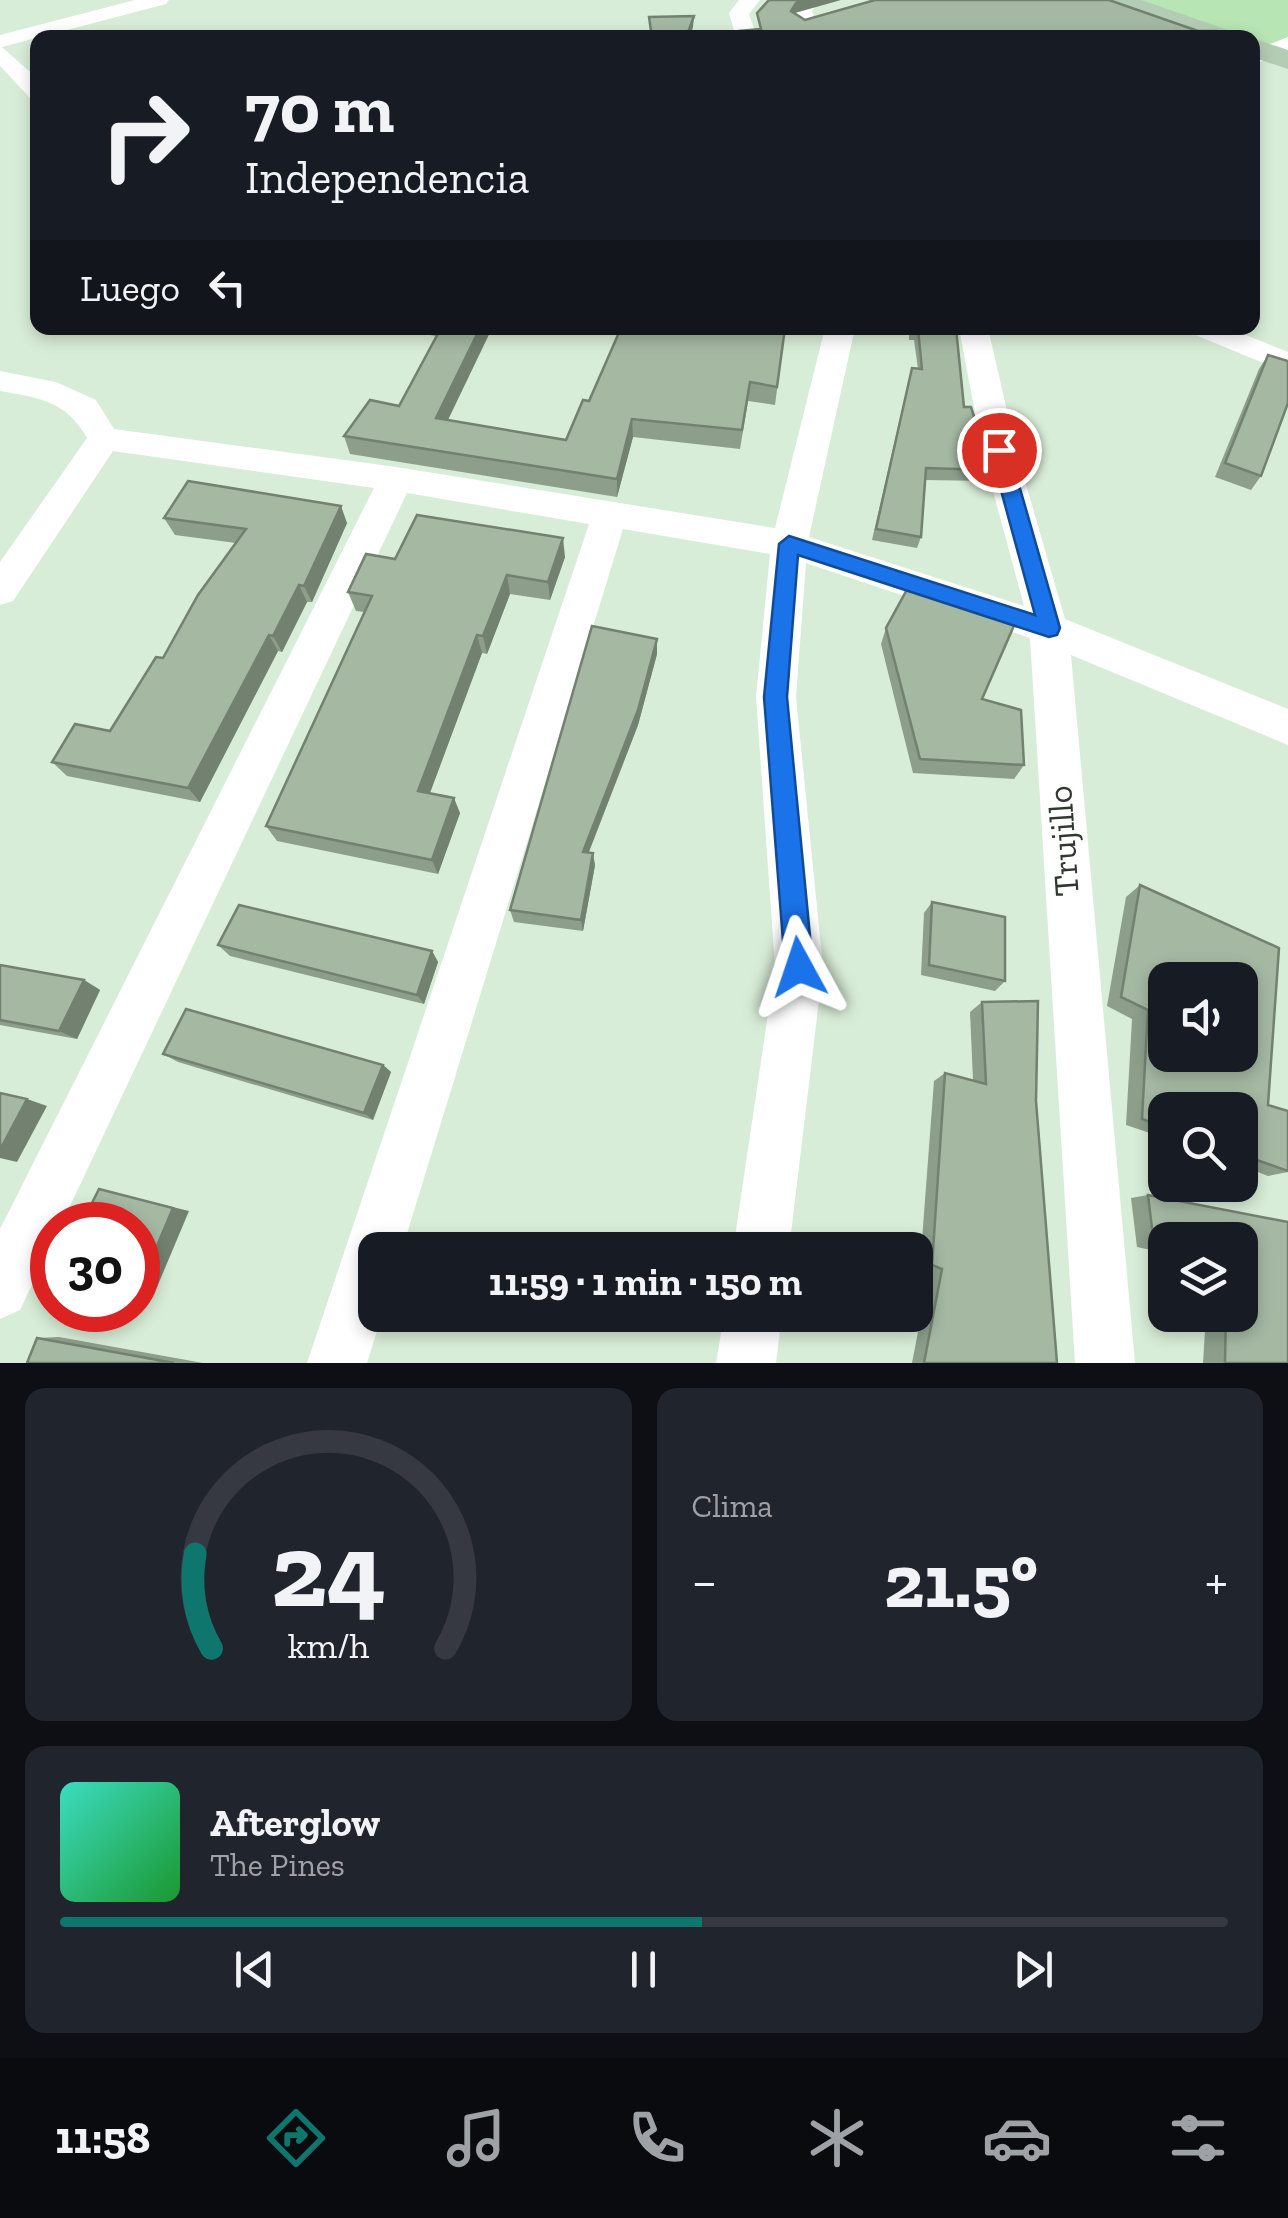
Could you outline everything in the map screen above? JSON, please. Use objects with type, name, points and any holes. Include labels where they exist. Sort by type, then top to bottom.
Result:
[{"type":"street","points":[[0,41],[45,20],[160,0]]},
{"type":"street","points":[[744,30],[739,13],[750,0]]},
{"type":"street","points":[[1114,0],[1201,30]]},
{"type":"street","points":[[0,53],[30,84]]},
{"type":"street","points":[[763,1232],[799,967],[776,697],[789,544],[839,335]]},
{"type":"street","name":"Trujillo","points":[[975,335],[999,450],[1049,628],[1105,1363]]},
{"type":"street","points":[[1220,335],[1288,363]]},
{"type":"street","points":[[0,381],[45,389],[85,407],[104,439]]},
{"type":"street","points":[[104,439],[396,479],[789,544],[1049,628],[1288,727]]},
{"type":"street","points":[[0,591],[104,439]]},
{"type":"street","points":[[0,1290],[396,479]]},
{"type":"street","points":[[337,1363],[610,514]]},
{"type":"street","points":[[746,1363],[750,1332]]},
{"type":"green space","points":[[1114,0],[1288,0],[1288,43],[1260,46],[1260,30],[1203,30]]},
{"type":"building","points":[[769,0],[806,0],[796,3],[791,11],[805,20],[875,0],[1109,0],[1195,30],[750,30],[761,29],[757,13]]},
{"type":"building","points":[[694,16],[689,30],[651,30],[649,17]]},
{"type":"building","points":[[437,335],[477,335],[436,418],[566,440],[583,400],[589,401],[618,335],[784,335],[777,387],[750,382],[742,430],[632,419],[617,479],[344,436],[370,400],[399,406]]},
{"type":"building","points":[[919,335],[957,335],[964,407],[971,407],[991,470],[926,468],[921,537],[876,529],[912,368],[922,369]]},
{"type":"building","points":[[1268,355],[1288,361],[1288,403],[1261,476],[1225,463]]},
{"type":"building","points":[[188,481],[341,506],[304,586],[299,585],[273,636],[269,635],[188,788],[52,762],[75,724],[110,731],[156,657],[163,658],[198,595],[246,529],[164,518]]},
{"type":"building","points":[[417,515],[563,538],[548,582],[507,575],[483,636],[477,635],[418,791],[454,798],[432,860],[266,826],[372,596],[348,592],[366,554],[395,559]]},
{"type":"building","points":[[910,584],[1016,621],[982,699],[1021,710],[1024,765],[920,759],[886,628]]},
{"type":"building","points":[[592,626],[657,639],[638,710],[583,852],[593,853],[581,920],[510,910]]},
{"type":"building","points":[[1140,885],[1279,948],[1268,1105],[1288,1111],[1288,1171],[1258,1160],[1258,1092],[1148,1092],[1148,1121],[1142,1119],[1148,1010],[1121,997]]},
{"type":"building","points":[[932,902],[1005,917],[1005,981],[929,965]]},
{"type":"building","points":[[239,905],[432,951],[417,995],[218,945]]},
{"type":"building","points":[[0,965],[84,980],[59,1031],[0,1020]]},
{"type":"building","points":[[1038,1001],[1036,1101],[1057,1363],[924,1363],[933,1332],[942,1269],[933,1265],[933,1250],[945,1073],[986,1084],[982,1002]]},
{"type":"building","points":[[186,1009],[383,1065],[364,1113],[163,1054]]},
{"type":"building","points":[[0,1093],[27,1099],[0,1150]]},
{"type":"building","points":[[99,1189],[150,1202],[92,1202]]},
{"type":"building","points":[[1149,1202],[1184,1202],[1288,1222],[1288,1363],[1225,1363],[1226,1332],[1258,1332],[1258,1222],[1151,1222]]},
{"type":"building","points":[[160,1205],[173,1208],[160,1239]]},
{"type":"building","points":[[37,1338],[174,1363],[27,1363]]},
{"type":"route","points":[[799,967],[776,697],[789,544],[1049,628],[999,450]]}]
